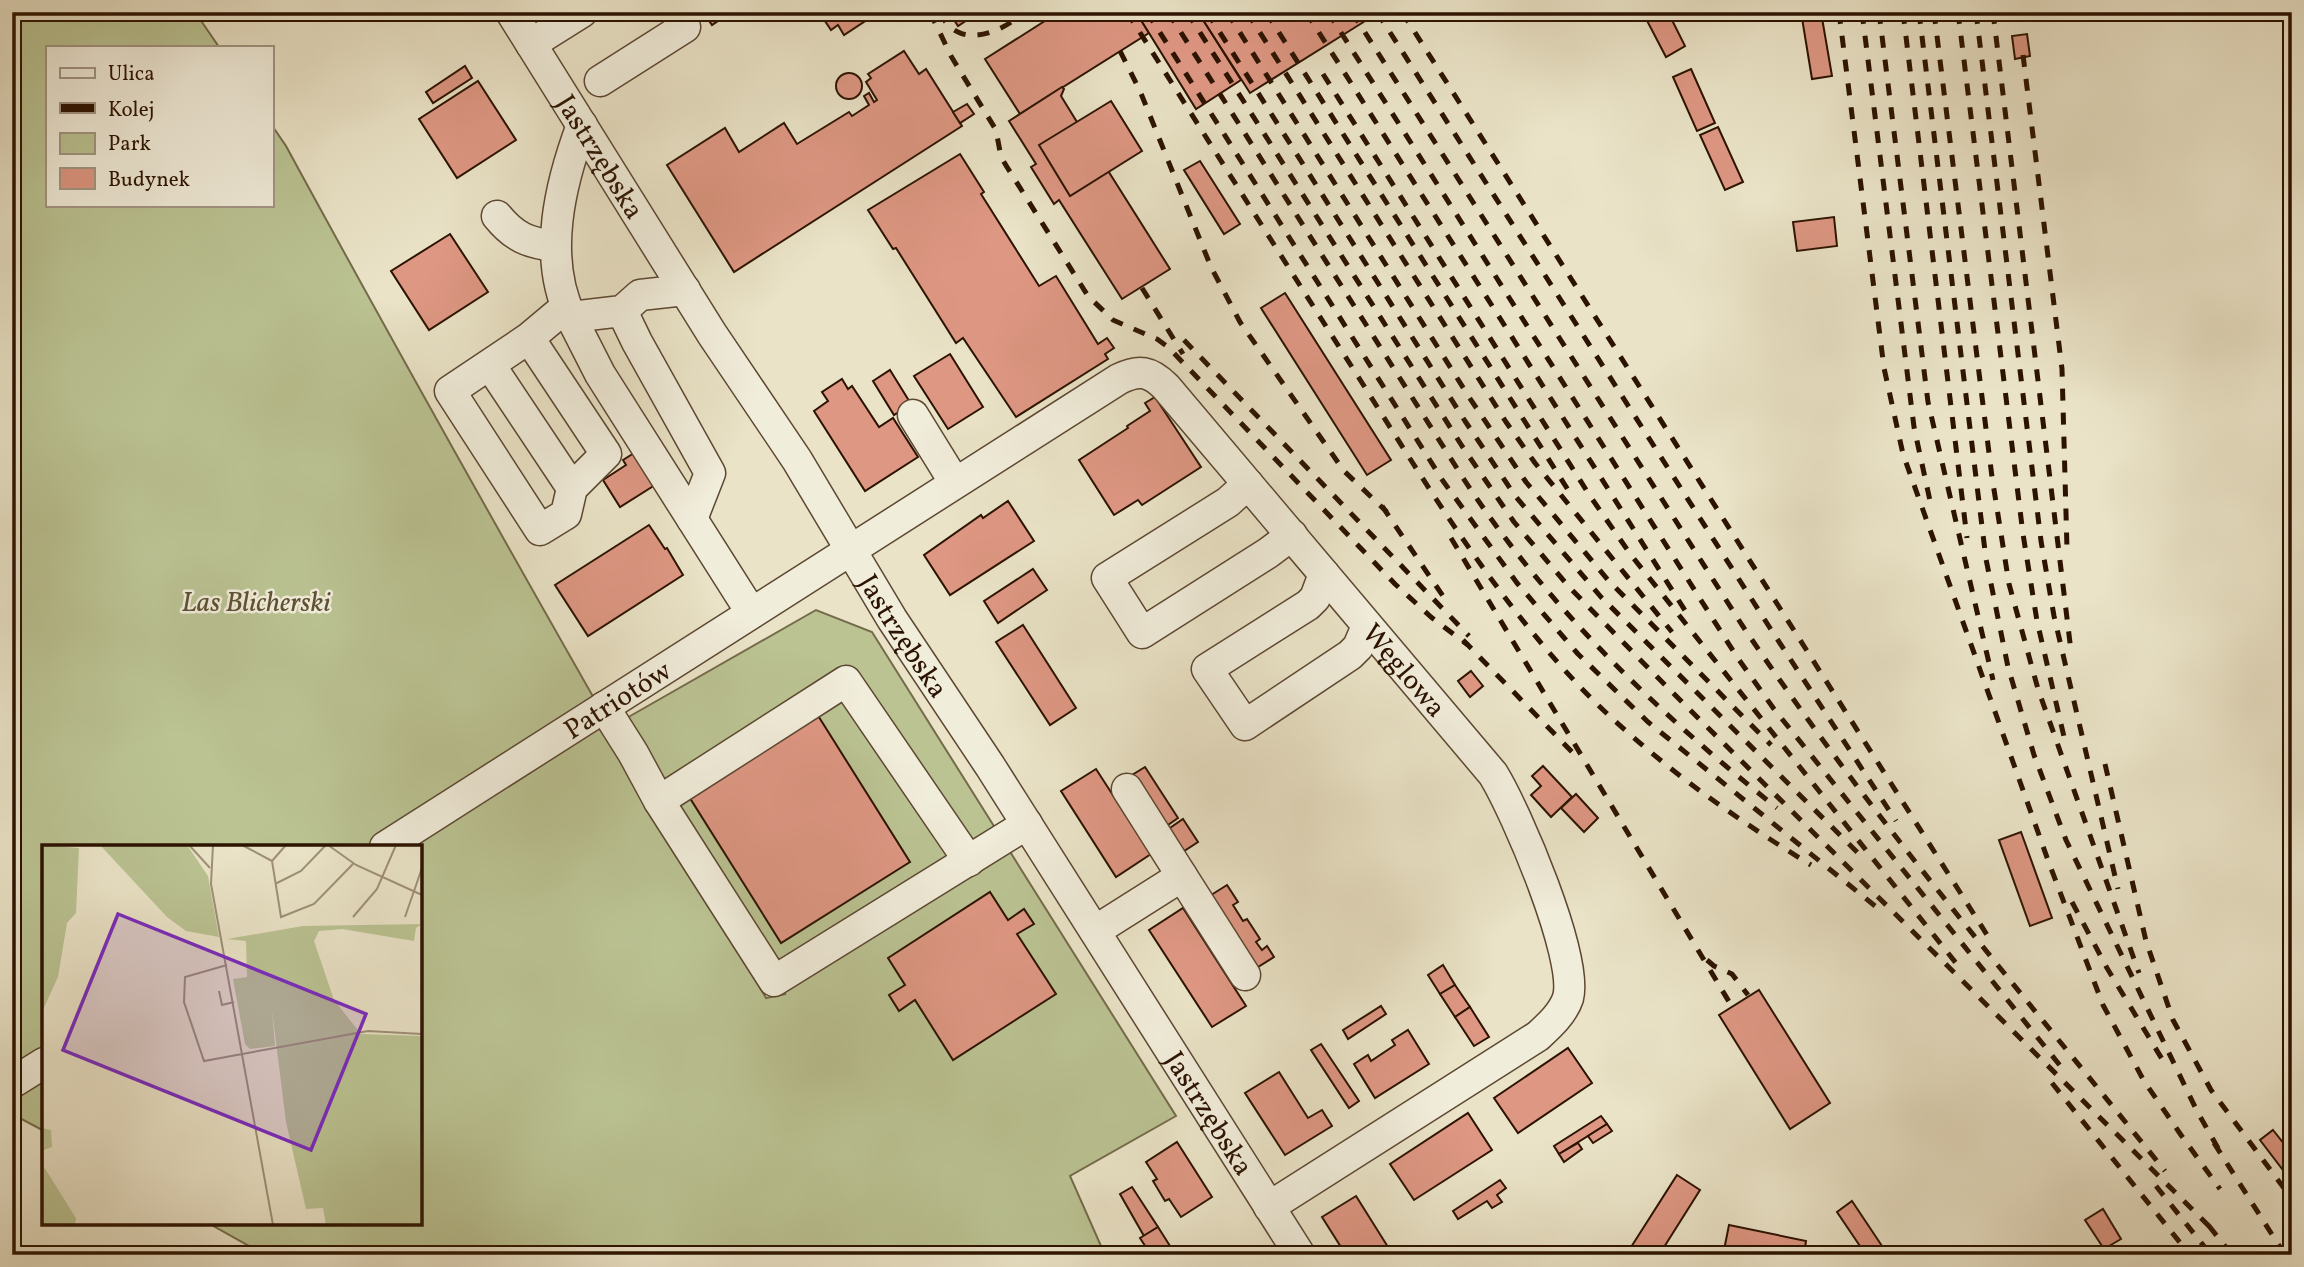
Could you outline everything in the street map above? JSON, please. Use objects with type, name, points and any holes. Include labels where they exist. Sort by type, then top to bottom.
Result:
[{"type":"street","name":"Jastrzębska","points":[[511,12],[685,290],[797,460],[849,550],[928,675],[1027,824],[1300,1255]]},
{"type":"street","points":[[531,44],[582,12]]},
{"type":"street","points":[[600,81],[685,27],[675,12]]},
{"type":"street","points":[[582,125],[572,151],[555,246],[557,275],[568,312],[600,374],[751,612]]},
{"type":"street","points":[[565,184],[596,178],[616,179]]},
{"type":"street","points":[[497,216],[519,238],[534,244],[555,246]]},
{"type":"street","points":[[663,254],[631,303],[637,342],[710,473],[692,519]]},
{"type":"street","points":[[529,338],[606,454],[572,488],[566,514],[540,530],[450,391],[490,365],[529,338],[568,312],[631,303],[685,290]]},
{"type":"street","points":[[490,365],[572,488]]},
{"type":"street","name":"Węglowa","points":[[849,550],[1119,379],[1140,372],[1153,375],[1480,756],[1504,791],[1522,830],[1564,949],[1570,989],[1562,1011],[1538,1036],[1269,1208]]},
{"type":"street","points":[[913,415],[955,483]]},
{"type":"street","points":[[1248,484],[1228,502],[1107,578],[1142,633],[1292,535]]},
{"type":"street","name":"Patriotów","points":[[387,845],[849,550]]},
{"type":"street","points":[[1324,574],[1315,598],[1308,605],[1207,668],[1245,725],[1350,655],[1358,647],[1367,626]]},
{"type":"street","points":[[659,802],[846,681],[969,861]]},
{"type":"street","points":[[604,706],[659,802],[774,981],[1027,824]]},
{"type":"street","points":[[1127,789],[1245,975]]},
{"type":"street","points":[[1095,931],[1182,876]]},
{"type":"street","points":[[12,1083],[42,1064]]},
{"type":"green space","name":"Las Blicherski","points":[[12,12],[195,12],[218,46],[46,46],[46,206],[273,206],[273,127],[523,574],[766,998],[785,994],[625,719],[816,610],[872,632],[1176,1116],[1070,1176],[1105,1255],[265,1255],[212,1225],[422,1225],[422,845],[42,845],[42,1130],[12,1114]]},
{"type":"building","points":[[703,12],[731,12],[712,25]]},
{"type":"building","points":[[830,12],[879,12],[844,35],[838,25],[831,30],[825,21],[833,16]]},
{"type":"building","points":[[949,12],[979,12],[958,26]]},
{"type":"building","points":[[1059,12],[1136,12],[1149,33],[1020,114],[985,59]]},
{"type":"building","points":[[1136,12],[1198,12],[1241,80],[1196,109]]},
{"type":"building","points":[[1198,12],[1367,12],[1370,18],[1250,93]]},
{"type":"building","points":[[1668,12],[1685,46],[1666,57],[1643,13]]},
{"type":"building","points":[[1801,12],[1821,12],[1832,76],[1812,79]]},
{"type":"building","points":[[2027,34],[2030,56],[2015,59],[2012,36]]},
{"type":"building","points":[[904,51],[919,74],[926,69],[962,126],[734,272],[667,165],[725,128],[739,152],[784,123],[797,144],[849,112],[852,116],[869,105],[864,96],[869,93],[874,102],[877,100],[866,82],[871,78],[868,74]]},
{"type":"building","points":[[465,66],[472,78],[433,103],[426,92]]},
{"type":"building","points":[[1691,69],[1715,123],[1697,131],[1673,77]]},
{"type":"building","points":[[849,73],[858,77],[862,86],[858,95],[849,99],[840,95],[836,86],[840,77]]},
{"type":"building","points":[[478,81],[516,140],[457,178],[419,119]]},
{"type":"building","points":[[1062,87],[1064,89],[1061,96],[1085,135],[1098,127],[1108,142],[1095,150],[1170,269],[1122,299],[1059,200],[1054,204],[1031,167],[1036,164],[1009,121]]},
{"type":"building","points":[[1111,101],[1142,151],[1070,196],[1039,145]]},
{"type":"building","points":[[967,104],[974,114],[960,123],[953,112]]},
{"type":"building","points":[[1718,127],[1743,182],[1725,190],[1700,135]]},
{"type":"building","points":[[960,154],[984,192],[981,194],[1039,286],[1056,276],[1098,344],[1107,338],[1114,348],[1105,354],[1108,359],[1016,417],[963,338],[956,343],[896,248],[893,249],[868,210]]},
{"type":"building","points":[[1200,161],[1240,224],[1224,234],[1184,170]]},
{"type":"building","points":[[1834,217],[1837,246],[1797,251],[1793,222]]},
{"type":"building","points":[[450,234],[488,292],[429,330],[391,271]]},
{"type":"building","points":[[1285,293],[1391,460],[1367,475],[1261,308]]},
{"type":"building","points":[[950,354],[983,407],[948,429],[914,376]]},
{"type":"building","points":[[890,370],[911,404],[894,415],[873,381]]},
{"type":"building","points":[[842,379],[848,389],[852,386],[879,427],[893,418],[918,457],[865,491],[814,411],[828,401],[822,392]]},
{"type":"building","points":[[1155,397],[1201,467],[1142,505],[1138,500],[1114,515],[1079,460],[1150,411],[1145,403]]},
{"type":"building","points":[[634,453],[655,485],[620,507],[603,480],[626,465],[623,460]]},
{"type":"building","points":[[1008,501],[1034,541],[950,595],[924,555],[981,515],[983,518]]},
{"type":"building","points":[[649,525],[683,575],[588,636],[555,585]]},
{"type":"building","points":[[1033,569],[1047,590],[998,623],[984,601]]},
{"type":"building","points":[[1023,625],[1076,708],[1050,725],[996,642]]},
{"type":"building","points":[[1471,671],[1483,686],[1470,697],[1458,681]]},
{"type":"building","points":[[817,714],[910,862],[781,943],[688,795]]},
{"type":"building","points":[[1543,766],[1572,797],[1551,817],[1531,795],[1541,786],[1532,776]]},
{"type":"building","points":[[1145,767],[1178,818],[1165,827],[1132,775]]},
{"type":"building","points":[[1096,769],[1151,854],[1116,877],[1061,791]]},
{"type":"building","points":[[1576,794],[1598,818],[1584,832],[1561,808]]},
{"type":"building","points":[[1183,819],[1198,842],[1181,853],[1167,830]]},
{"type":"building","points":[[2021,832],[2052,918],[2030,926],[1999,840]]},
{"type":"building","points":[[1227,885],[1238,902],[1233,905],[1243,921],[1247,919],[1260,939],[1256,942],[1262,950],[1267,946],[1274,957],[1255,969],[1208,897]]},
{"type":"building","points":[[990,892],[1008,920],[1024,909],[1034,924],[1017,934],[1056,994],[953,1060],[915,1000],[899,1011],[889,995],[905,985],[888,958]]},
{"type":"building","points":[[1183,908],[1246,1006],[1212,1027],[1149,930]]},
{"type":"building","points":[[1443,965],[1455,985],[1440,994],[1428,975]]},
{"type":"building","points":[[1455,985],[1470,1007],[1455,1017],[1440,994]]},
{"type":"building","points":[[1759,990],[1830,1103],[1790,1129],[1719,1015]]},
{"type":"building","points":[[1381,1006],[1386,1014],[1348,1039],[1343,1030]]},
{"type":"building","points":[[1470,1007],[1489,1037],[1474,1046],[1455,1017]]},
{"type":"building","points":[[1408,1030],[1429,1064],[1375,1098],[1354,1064],[1368,1055],[1371,1061],[1395,1045],[1392,1040]]},
{"type":"building","points":[[1321,1044],[1359,1101],[1349,1108],[1311,1050]]},
{"type":"building","points":[[1568,1048],[1592,1083],[1518,1133],[1494,1098]]},
{"type":"building","points":[[1279,1072],[1308,1118],[1322,1110],[1332,1126],[1285,1155],[1245,1093]]},
{"type":"building","points":[[1468,1113],[1492,1150],[1414,1200],[1390,1164]]},
{"type":"building","points":[[1601,1116],[1607,1124],[1559,1154],[1554,1146]]},
{"type":"building","points":[[1607,1124],[1612,1131],[1593,1143],[1588,1136]]},
{"type":"building","points":[[2273,1130],[2292,1154],[2292,1169],[2286,1174],[2260,1140]]},
{"type":"building","points":[[1177,1142],[1212,1197],[1181,1217],[1169,1199],[1165,1201],[1153,1181],[1157,1179],[1146,1162]]},
{"type":"building","points":[[1578,1143],[1582,1149],[1564,1162],[1559,1154]]},
{"type":"building","points":[[1677,1175],[1700,1190],[1659,1255],[1626,1255]]},
{"type":"building","points":[[1500,1180],[1506,1188],[1497,1195],[1502,1202],[1492,1208],[1487,1201],[1458,1219],[1453,1211]]},
{"type":"building","points":[[1132,1187],[1158,1227],[1144,1236],[1120,1194]]},
{"type":"building","points":[[1356,1196],[1393,1255],[1346,1255],[1322,1217]]},
{"type":"building","points":[[1852,1201],[1888,1255],[1866,1255],[1837,1212]]},
{"type":"building","points":[[2103,1209],[2121,1239],[2104,1249],[2085,1220]]},
{"type":"building","points":[[1729,1225],[1806,1241],[1804,1255],[1723,1255]]},
{"type":"building","points":[[1158,1227],[1170,1246],[1157,1255],[1151,1255],[1140,1238]]},
{"type":"railway","points":[[930,12],[951,56],[996,130],[1001,157],[1088,296],[1113,320],[1157,339],[1168,347],[1395,584],[1431,617],[1468,645]]},
{"type":"railway","points":[[939,12],[955,30],[966,35],[983,34],[1002,28],[1023,12]]},
{"type":"railway","points":[[1127,12],[1437,501],[1522,620],[1586,693],[1665,764],[1722,807],[1811,865]]},
{"type":"railway","points":[[1147,12],[1443,481],[1517,583],[1578,654],[1648,722],[1880,910]]},
{"type":"railway","points":[[1168,12],[1465,481],[1532,573],[1569,616],[1648,697],[1777,808]]},
{"type":"railway","points":[[1187,12],[1462,446],[1514,522],[1570,588],[1666,686],[2214,1231]]},
{"type":"railway","points":[[1207,12],[1465,421],[1516,497],[1601,597],[1860,855]]},
{"type":"railway","points":[[1227,12],[1469,397],[1526,482],[1608,580],[1771,745]]},
{"type":"railway","points":[[1247,12],[1506,422],[1535,463],[1672,632]]},
{"type":"railway","points":[[1266,12],[1570,493]]},
{"type":"railway","points":[[1306,12],[1686,612]]},
{"type":"railway","points":[[1328,12],[1737,657],[1774,709],[2062,1068]]},
{"type":"railway","points":[[1352,12],[1742,625],[1791,696],[1894,834],[2165,1171]]},
{"type":"railway","points":[[1377,12],[1896,821]]},
{"type":"railway","points":[[1402,12],[1989,938]]},
{"type":"railway","points":[[1839,12],[1884,368],[1903,454],[2049,863],[2103,1005],[2144,1081],[2220,1189]]},
{"type":"railway","points":[[1862,12],[1914,427],[1932,510]]},
{"type":"railway","points":[[1879,12],[1928,402],[1993,680]]},
{"type":"railway","points":[[1903,12],[1967,538]]},
{"type":"railway","points":[[1919,12],[1986,559],[2008,667],[2034,755],[2066,840],[2197,1111],[2219,1150]]},
{"type":"railway","points":[[1934,12],[1992,477],[2009,584],[2038,689],[2139,973]]},
{"type":"railway","points":[[1958,12],[2023,534],[2037,621],[2065,741]]},
{"type":"railway","points":[[1976,12],[2041,541],[2054,616],[2118,889]]},
{"type":"railway","points":[[1993,12],[2071,651]]},
{"type":"railway","points":[[1120,51],[1140,91],[1211,267],[1240,322],[1344,471],[1387,512]]},
{"type":"railway","points":[[2023,55],[2062,369],[2067,549]]},
{"type":"railway","points":[[1323,74],[1590,496],[1631,555],[1956,963]]},
{"type":"railway","points":[[1142,288],[1183,354]]},
{"type":"railway","points":[[1184,340],[1469,636]]},
{"type":"railway","points":[[1382,506],[1447,602]]},
{"type":"railway","points":[[1451,538],[1731,1005]]},
{"type":"railway","points":[[1463,640],[1575,755]]},
{"type":"railway","points":[[2105,764],[2146,941],[2173,1020],[2211,1090],[2292,1199]]},
{"type":"railway","points":[[2072,902],[2107,968],[2162,1059]]},
{"type":"railway","points":[[1707,960],[1732,974],[1748,995]]},
{"type":"railway","points":[[2052,1083],[2190,1255]]},
{"type":"railway","points":[[2214,1143],[2285,1255]]},
{"type":"railway","points":[[2156,1186],[2211,1255]]},
{"type":"railway","points":[[2209,1226],[2232,1255]]}]
